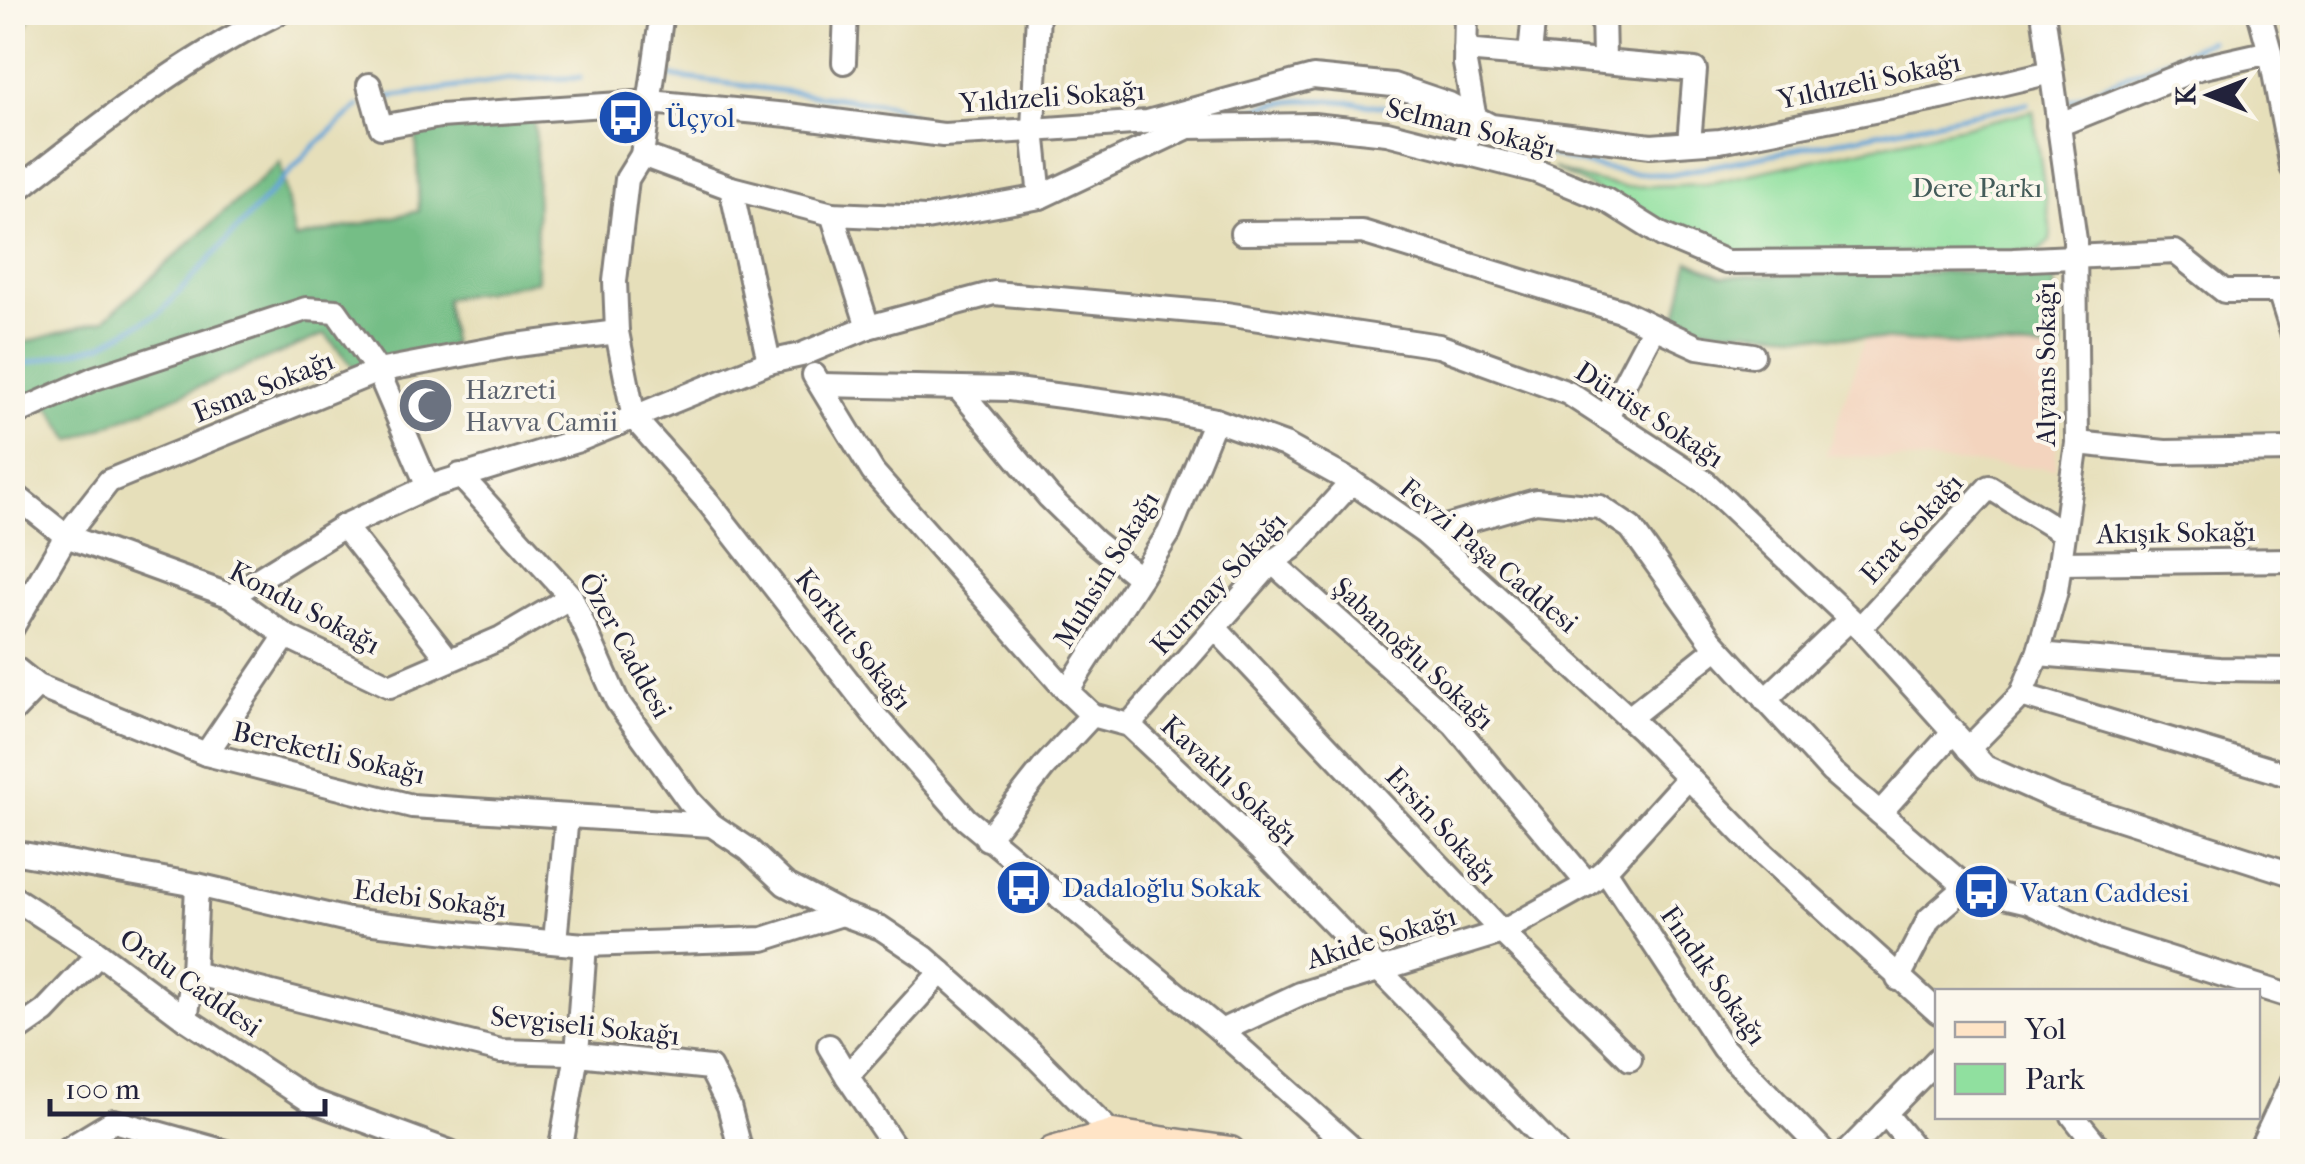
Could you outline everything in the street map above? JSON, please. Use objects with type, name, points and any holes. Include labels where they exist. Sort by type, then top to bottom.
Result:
[{"type":"street","points":[[12,194],[99,125],[242,30],[280,12]]},
{"type":"street","points":[[634,418],[617,332],[615,281],[627,179],[642,155],[662,12]]},
{"type":"street","points":[[844,62],[846,12]]},
{"type":"street","points":[[1038,12],[1033,130],[1040,197]]},
{"type":"street","points":[[1462,153],[1475,119],[1465,50],[1466,12]]},
{"type":"street","points":[[1530,55],[1534,12]]},
{"type":"street","points":[[1603,12],[1604,62]]},
{"type":"street","name":"Alyans Sokağı","points":[[1880,813],[1960,740],[2021,695],[2038,654],[2061,563],[2062,532],[2077,444],[2075,258],[2042,12]]},
{"type":"street","points":[[2258,12],[2270,52],[2292,167]]},
{"type":"street","points":[[1465,50],[1695,70],[1689,143]]},
{"type":"street","points":[[2058,126],[2199,68],[2270,52]]},
{"type":"street","name":"Yıldızeli Sokağı","points":[[370,85],[381,126],[440,116],[650,102],[942,135],[1146,122],[1313,77],[1393,85],[1449,104],[1491,126],[1651,146],[1720,141],[1941,98],[2051,72]]},
{"type":"street","name":"Selman Sokağı","points":[[642,155],[731,188],[832,214],[926,218],[1040,197],[1188,127],[1313,125],[1387,134],[1536,171],[1636,217],[1662,235],[1726,262],[2075,258],[2175,252],[2224,291],[2286,290]]},
{"type":"street","points":[[731,188],[769,362]]},
{"type":"street","points":[[832,214],[868,327]]},
{"type":"street","points":[[1242,234],[1362,232],[1620,311],[1698,347],[1753,355]]},
{"type":"street","points":[[2286,290],[2292,332]]},
{"type":"street","name":"Dürüst Sokağı","points":[[231,596],[344,526],[428,486],[576,441],[769,362],[801,355],[868,327],[994,294],[1226,314],[1439,346],[1568,393],[1706,483],[1855,624],[1985,767],[2055,798],[2292,874]]},
{"type":"street","points":[[12,415],[95,378],[306,309],[336,311],[378,371],[428,486]]},
{"type":"street","points":[[1606,418],[1654,327]]},
{"type":"street","name":"Esma Sokağı","points":[[12,628],[66,536],[110,480],[378,371],[509,346],[617,332]]},
{"type":"street","name":"Kavaklı Sokağı","points":[[801,355],[874,472],[1067,691],[1092,715],[1129,725],[1262,850],[1557,1152]]},
{"type":"street","name":"Fevzi Paşa Caddesi","points":[[821,384],[1009,389],[1167,410],[1215,420],[1285,445],[1352,482],[1426,533],[1630,718],[1760,851],[1935,1010]]},
{"type":"street","points":[[958,388],[1049,497],[1095,542],[1140,578]]},
{"type":"street","name":"Korkut Sokağı","points":[[634,418],[710,504],[876,717],[988,838],[1220,1031],[1356,1152]]},
{"type":"street","name":"Muhsin Sokağı","points":[[1067,691],[1169,533],[1215,420]]},
{"type":"street","points":[[2077,444],[2165,452],[2292,450]]},
{"type":"street","name":"Özer Caddesi","points":[[460,474],[571,598],[617,702],[689,801],[712,825],[748,848],[785,884],[842,914],[881,928],[942,972],[1113,1135]]},
{"type":"street","name":"Kurmay Sokağı","points":[[1129,725],[1272,562],[1292,548],[1352,482]]},
{"type":"street","name":"Erat Sokağı","points":[[1766,700],[1855,624],[1989,487],[2062,532]]},
{"type":"street","name":"Kondu Sokağı","points":[[12,493],[66,536],[231,596],[286,636],[390,686],[502,638],[571,598]]},
{"type":"street","points":[[1426,533],[1536,501],[1600,507],[1631,528],[1717,648],[1832,772],[1966,887],[2029,902],[2104,938],[2292,998]]},
{"type":"street","points":[[344,526],[448,659]]},
{"type":"street","name":"Akışık Sokağı","points":[[2061,563],[2292,560]]},
{"type":"street","name":"Şabanoğlu Sokağı","points":[[1272,562],[1454,724],[1596,877]]},
{"type":"street","name":"Ersin Sokağı","points":[[1215,628],[1502,932],[1630,1059]]},
{"type":"street","points":[[206,754],[286,636]]},
{"type":"street","points":[[1630,718],[1717,648]]},
{"type":"street","points":[[2038,654],[2219,670],[2292,670]]},
{"type":"street","name":"Bereketli Sokağı","points":[[12,666],[38,686],[206,754],[412,806],[712,825]]},
{"type":"street","points":[[12,712],[38,686]]},
{"type":"street","points":[[2021,695],[2292,776]]},
{"type":"street","points":[[988,838],[1044,766],[1092,715]]},
{"type":"street","name":"Akide Sokağı","points":[[1220,1031],[1300,994],[1502,932],[1596,877],[1689,778]]},
{"type":"street","points":[[555,941],[567,816]]},
{"type":"street","name":"Edebi Sokağı","points":[[12,852],[196,886],[348,920],[585,944],[763,939],[842,914]]},
{"type":"street","name":"Fındık Sokağı","points":[[1596,877],[1723,1048],[1824,1152]]},
{"type":"street","points":[[186,1019],[193,973],[196,886]]},
{"type":"street","points":[[1898,979],[1928,920],[1966,887]]},
{"type":"street","name":"Ordu Caddesi","points":[[12,897],[310,1100],[435,1149]]},
{"type":"street","points":[[560,1152],[577,1054],[585,944]]},
{"type":"street","points":[[12,1034],[45,1012],[99,954]]},
{"type":"street","points":[[847,1076],[942,972]]},
{"type":"street","name":"Sevgiseli Sokağı","points":[[193,973],[502,1051],[577,1054],[710,1068],[729,1106],[740,1152]]},
{"type":"street","points":[[829,1046],[898,1152]]},
{"type":"street","points":[[1847,1152],[1935,1062]]},
{"type":"street","points":[[2259,1152],[2292,1082]]},
{"type":"street","points":[[1884,1114],[1917,1152]]},
{"type":"street","points":[[2076,1119],[2102,1152]]},
{"type":"street","points":[[63,1152],[114,1121],[226,1152]]},
{"type":"street","points":[[1053,1152],[1113,1135],[1230,1152]]},
{"type":"shaded area","points":[[1864,340],[2062,351],[2055,468],[1826,455]]},
{"type":"green space","points":[[12,13],[32,13],[13,54]]},
{"type":"green space","points":[[532,107],[536,139],[537,281],[445,299],[452,345],[354,368],[325,334],[71,441],[50,407],[13,416],[13,346],[104,320],[280,162],[295,239],[419,211],[416,130]]},
{"type":"green space","name":"Dere Parkı","points":[[2033,111],[2051,232],[2050,241],[2039,251],[1726,255],[1553,168],[1625,187],[1706,184]]},
{"type":"green space","points":[[1689,261],[1722,276],[2053,270],[2062,351],[1675,326]]},
{"type":"waterway","points":[[2070,100],[2210,41]]},
{"type":"waterway","points":[[669,76],[891,105],[915,118]]},
{"type":"waterway","points":[[389,97],[513,79],[580,78]]},
{"type":"waterway","points":[[1227,113],[1325,100],[1392,108],[1457,124]]},
{"type":"waterway","points":[[1493,137],[1603,168],[1672,174],[2028,103]]},
{"type":"waterway","points":[[12,367],[101,345],[160,313],[310,150],[359,106]]},
{"type":"place","name":"Üçyol","points":[[626,117]]},
{"type":"place","name":"Hazreti Havva Camii","points":[[426,405]]},
{"type":"place","name":"Dadaloğlu Sokak","points":[[1023,887]]},
{"type":"place","name":"Vatan Caddesi","points":[[1981,892]]}]
